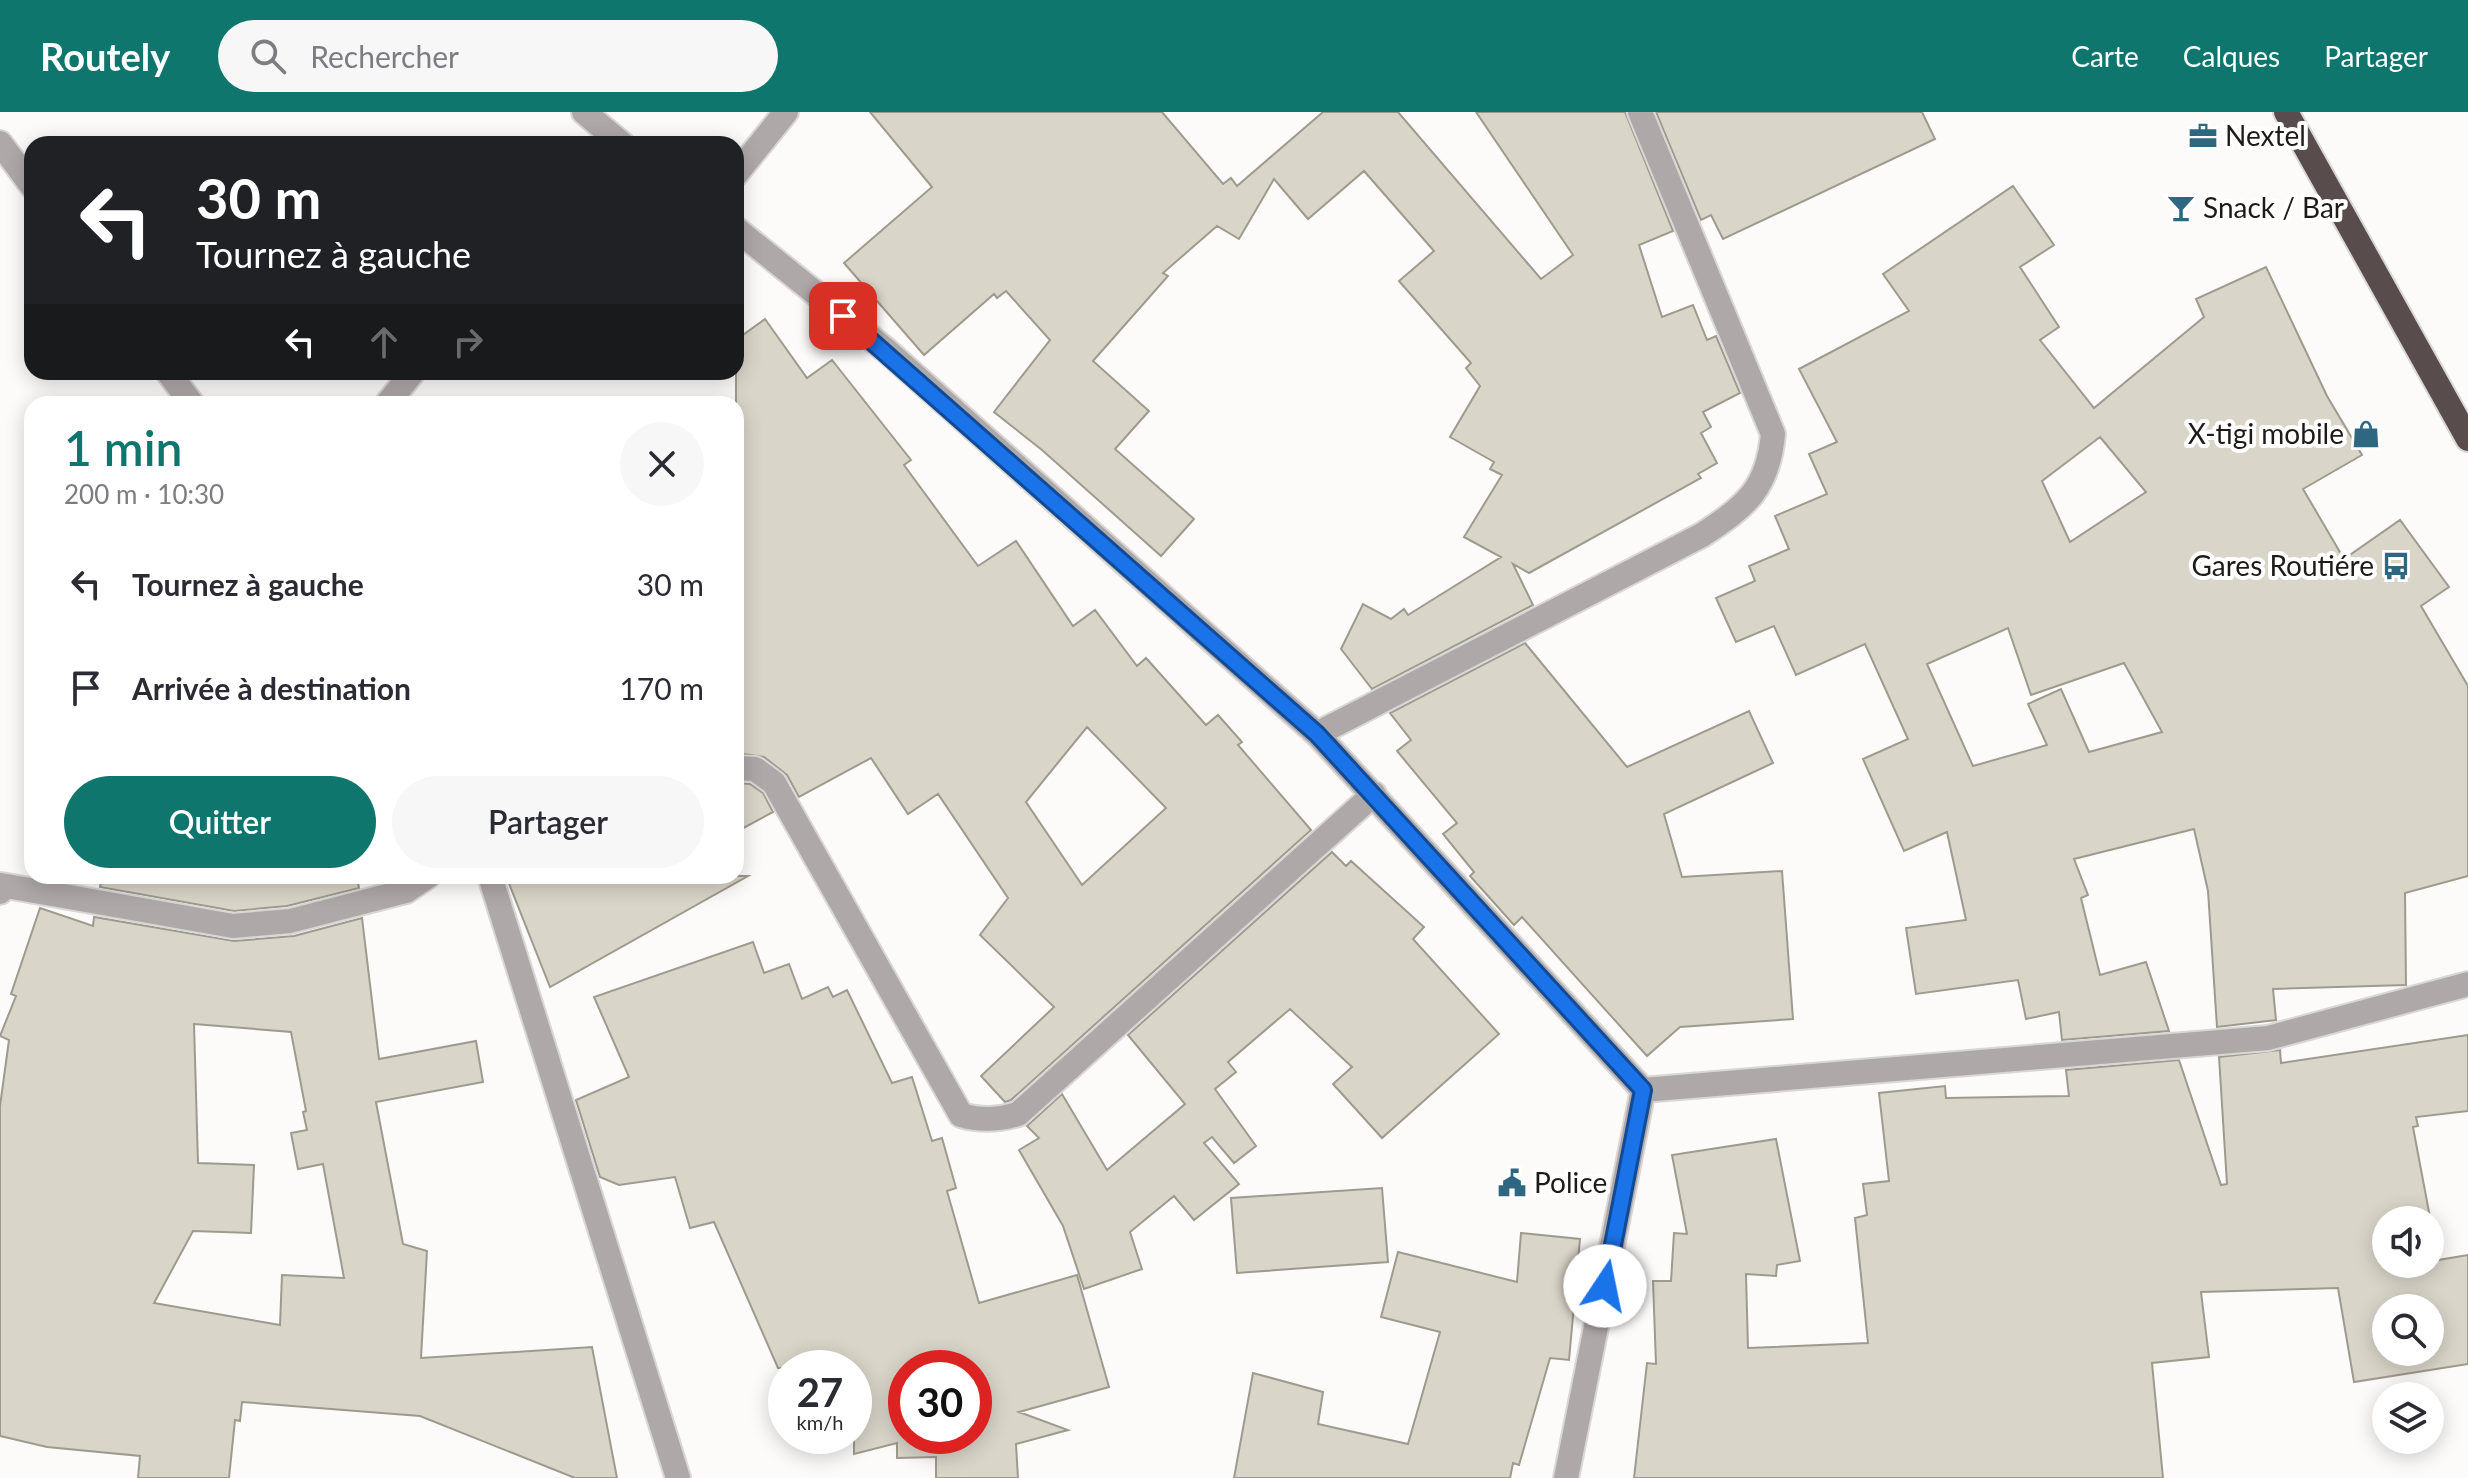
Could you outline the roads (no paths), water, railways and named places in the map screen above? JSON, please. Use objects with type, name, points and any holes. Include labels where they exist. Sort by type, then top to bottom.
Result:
[{"type":"highway","points":[[2286,112],[2468,439]]},
{"type":"street","points":[[584,112],[605,136]]},
{"type":"street","points":[[744,164],[786,112]]},
{"type":"street","points":[[1317,734],[1702,535],[1737,513],[1764,478],[1770,465],[1773,434],[1640,112]]},
{"type":"street","points":[[0,143],[24,175]]},
{"type":"street","points":[[744,235],[886,350],[1317,734],[1643,1090]]},
{"type":"street","points":[[394,396],[406,380]]},
{"type":"street","points":[[744,768],[755,769],[774,783],[961,1115],[976,1120],[1001,1119],[1018,1114],[1374,794]]},
{"type":"street","points":[[0,892],[1,885],[65,886],[233,926],[290,921],[406,891],[416,884]]},
{"type":"street","points":[[492,884],[678,1478]]},
{"type":"street","points":[[1643,1090],[2268,1038],[2468,984]]},
{"type":"street","points":[[1566,1478],[1643,1090]]},
{"type":"place","name":"Nextel","points":[[2203,136]]},
{"type":"place","name":"Snack / Bar","points":[[2181,208]]},
{"type":"place","name":"X-tigi mobile","points":[[2366,434]]},
{"type":"place","name":"Gares Routiére","points":[[2396,566]]},
{"type":"place","name":"Police","points":[[1512,1183]]}]
